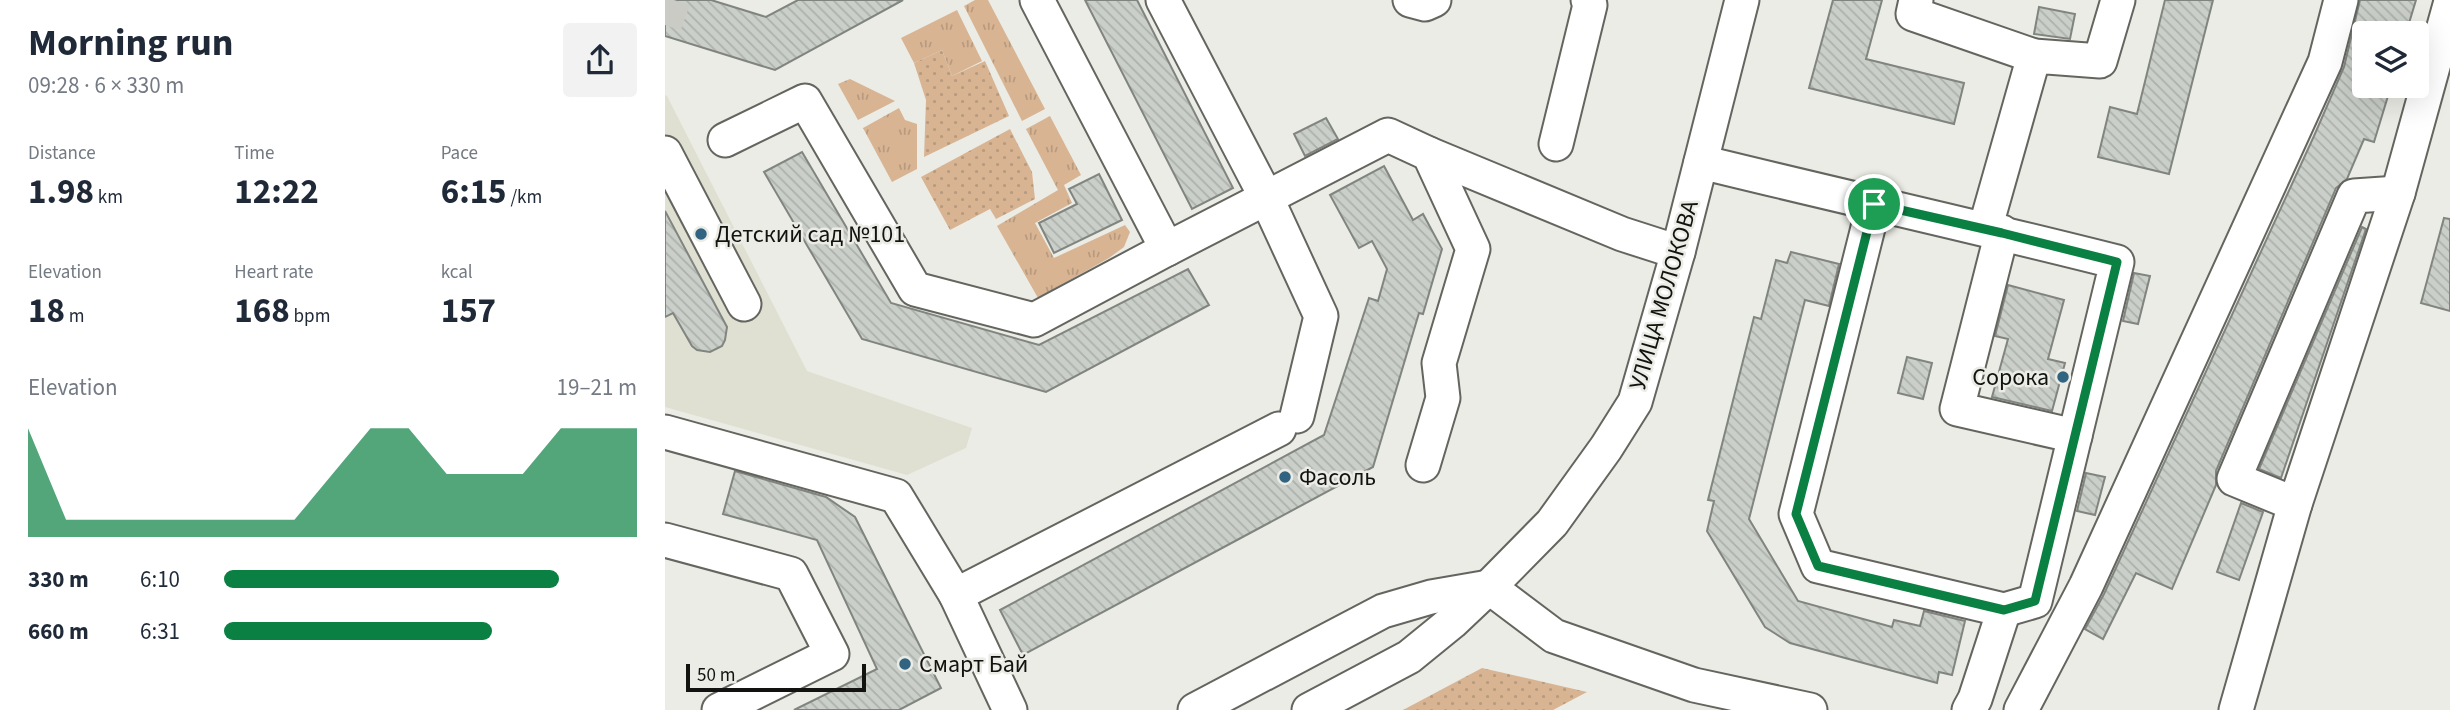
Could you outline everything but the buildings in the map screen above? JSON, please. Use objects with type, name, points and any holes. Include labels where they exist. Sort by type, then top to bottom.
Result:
[{"type":"street","points":[[1037,0],[1167,249]]},
{"type":"street","points":[[956,595],[1288,422],[1321,316],[1266,197],[1163,0]]},
{"type":"street","points":[[1410,0],[1425,4],[1434,0]]},
{"type":"street","points":[[1556,144],[1590,5],[1588,0]]},
{"type":"street","name":"УЛИЦА МОЛОКОВА","points":[[1308,710],[1409,657],[1452,622],[1552,523],[1635,402],[1678,252],[1742,0]]},
{"type":"street","points":[[1916,0],[1913,14],[2033,56],[2100,61],[2118,0]]},
{"type":"street","points":[[2021,710],[2086,586],[2325,62],[2341,0]]},
{"type":"street","points":[[2236,710],[2295,504],[2398,193],[2450,5]]},
{"type":"street","points":[[2033,56],[1993,231],[1957,409],[2075,436]]},
{"type":"street","points":[[725,140],[805,101],[915,289],[1034,320],[1388,135],[1622,234],[1678,252]]},
{"type":"street","points":[[665,153],[744,304]]},
{"type":"street","points":[[1423,465],[1443,398],[1439,363],[1473,249],[1429,154]]},
{"type":"street","points":[[1701,162],[2117,262],[2035,601],[2004,610],[1818,566],[1796,514],[1874,204]]},
{"type":"street","points":[[2295,504],[2234,479],[2354,196],[2398,193]]},
{"type":"street","points":[[665,432],[896,496],[956,595],[1010,710]]},
{"type":"street","points":[[665,540],[791,574],[832,654],[719,710]]},
{"type":"street","points":[[1195,710],[1383,611],[1431,597],[1489,587],[1554,636],[1690,697],[1810,710]]},
{"type":"street","points":[[1969,710],[2004,610]]},
{"type":"shaded area","name":"Детский сад №101","points":[[665,95],[807,371],[972,428],[966,448],[907,475],[665,407]]},
{"type":"green space","points":[[975,0],[988,0],[1045,109],[1022,121],[964,6]]},
{"type":"green space","points":[[957,10],[982,61],[952,76],[942,50],[914,63],[901,38]]},
{"type":"green space","points":[[942,50],[952,76],[985,61],[1009,116],[924,157],[926,100],[914,63]]},
{"type":"green space","points":[[850,79],[895,101],[858,120],[838,84]]},
{"type":"green space","points":[[899,108],[905,120],[917,124],[917,169],[892,182],[863,128]]},
{"type":"green space","points":[[1050,116],[1081,175],[1064,185],[1072,203],[1035,223],[1054,258],[1125,225],[1130,232],[1124,247],[1109,258],[1038,298],[997,226],[1058,190],[1026,129]]},
{"type":"green space","points":[[1010,129],[1032,172],[1035,199],[996,219],[990,209],[950,230],[921,177]]},
{"type":"green space","points":[[1482,668],[1587,692],[1553,710],[1403,710]]},
{"type":"tunnel","points":[[665,25],[674,0]]},
{"type":"place","name":"Детский сад №101","points":[[701,234]]},
{"type":"place","name":"Сорока","points":[[2063,377]]},
{"type":"place","name":"Фасоль","points":[[1285,477]]},
{"type":"place","name":"Смарт Бай","points":[[905,664]]},
{"type":"route","points":[[1874,204],[2117,262],[2035,601],[2004,610],[1818,566],[1796,514],[1874,204]]}]
